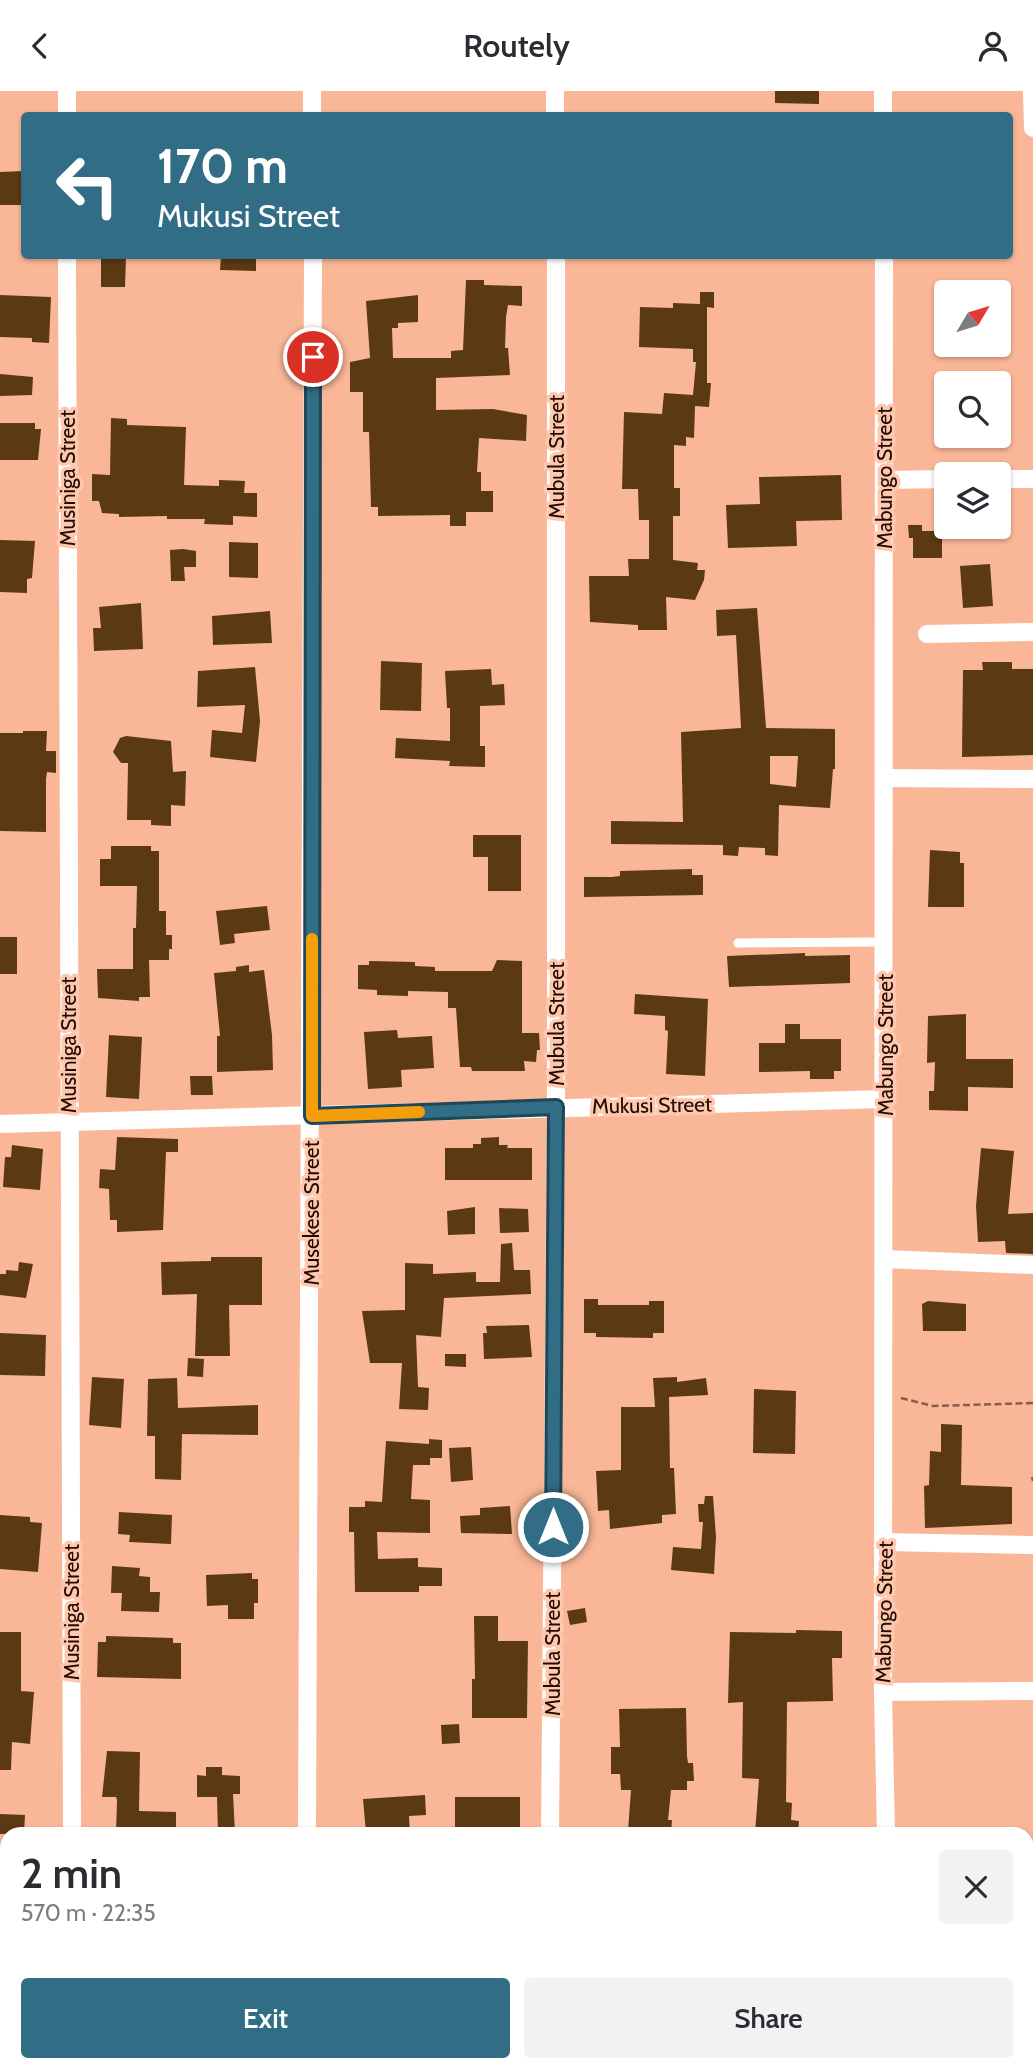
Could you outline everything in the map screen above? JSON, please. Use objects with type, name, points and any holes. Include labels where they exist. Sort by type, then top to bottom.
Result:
[{"type":"street","points":[[67,91],[67,112]]},
{"type":"street","points":[[312,91],[312,112]]},
{"type":"street","points":[[555,91],[555,112]]},
{"type":"street","points":[[883,91],[883,112]]},
{"type":"street","points":[[1032,91],[1033,128]]},
{"type":"street","name":"Musiniga Street","points":[[67,259],[72,1827]]},
{"type":"street","name":"Musekese Street","points":[[307,1827],[312,1116],[313,259]]},
{"type":"street","name":"Mubula Street","points":[[550,1827],[556,1107],[556,259]]},
{"type":"street","name":"Mabungo Street","points":[[884,259],[883,1692],[886,1827]]},
{"type":"street","points":[[1011,479],[1033,478]]},
{"type":"street","points":[[884,480],[934,479]]},
{"type":"street","points":[[927,634],[1033,632]]},
{"type":"street","points":[[884,778],[1033,779]]},
{"type":"street","name":"Mukusi Street","points":[[0,1124],[885,1099]]},
{"type":"street","points":[[885,1259],[1033,1265]]},
{"type":"street","points":[[885,1542],[1033,1545]]},
{"type":"street","points":[[883,1692],[1033,1691]]},
{"type":"lane","points":[[738,943],[884,942]]},
{"type":"path","points":[[884,1393],[933,1406],[1033,1403]]},
{"type":"building","points":[[775,91],[819,91],[819,104],[775,103]]},
{"type":"building","points":[[21,171],[21,205],[0,205],[0,172]]},
{"type":"building","points":[[101,259],[126,259],[125,287],[101,287]]},
{"type":"building","points":[[221,259],[256,259],[256,271],[220,270]]},
{"type":"building","points":[[466,280],[484,280],[484,285],[522,286],[522,306],[508,305],[506,317],[505,348],[508,348],[510,375],[436,378],[436,410],[493,409],[527,415],[526,441],[479,438],[477,472],[481,472],[481,491],[493,491],[493,512],[466,512],[466,526],[450,526],[450,515],[378,516],[378,507],[371,507],[369,432],[363,432],[363,392],[350,392],[350,362],[370,358],[366,301],[418,295],[418,322],[398,323],[398,328],[392,328],[393,358],[451,358],[451,351],[463,350]]},
{"type":"building","points":[[700,292],[714,292],[714,308],[707,307],[707,383],[711,383],[709,407],[695,406],[694,438],[686,437],[686,446],[674,445],[674,488],[680,488],[680,516],[673,516],[673,560],[698,563],[697,570],[705,570],[704,580],[695,600],[666,597],[667,630],[638,630],[638,625],[590,622],[589,576],[629,576],[628,559],[649,559],[649,520],[639,520],[638,489],[622,489],[624,412],[662,414],[664,393],[693,395],[696,362],[693,362],[693,349],[639,347],[640,307],[673,308],[673,303],[700,304]]},
{"type":"building","points":[[0,295],[51,297],[49,343],[32,342],[32,338],[0,337]]},
{"type":"building","points":[[0,374],[33,377],[32,395],[0,396]]},
{"type":"building","points":[[111,418],[127,419],[127,425],[186,427],[184,485],[219,486],[219,480],[245,481],[244,493],[257,493],[257,517],[233,516],[233,525],[204,524],[205,519],[167,519],[167,516],[119,517],[119,514],[102,513],[99,501],[92,501],[92,474],[110,475]]},
{"type":"building","points":[[0,423],[35,423],[35,429],[41,429],[38,460],[0,460]]},
{"type":"building","points":[[841,475],[842,520],[796,521],[797,546],[728,548],[726,505],[760,504],[759,477]]},
{"type":"building","points":[[908,525],[922,525],[922,531],[934,531],[934,539],[942,539],[942,558],[913,558],[913,538],[909,538]]},
{"type":"building","points":[[0,540],[35,541],[32,578],[27,579],[27,593],[0,592]]},
{"type":"building","points":[[229,542],[258,543],[258,578],[229,577]]},
{"type":"building","points":[[170,550],[196,551],[196,567],[184,567],[185,581],[171,581]]},
{"type":"building","points":[[990,564],[993,606],[963,608],[960,566]]},
{"type":"building","points":[[141,603],[143,649],[94,651],[93,628],[101,628],[99,607]]},
{"type":"building","points":[[757,608],[766,728],[835,729],[835,769],[830,808],[779,805],[778,856],[765,855],[765,848],[739,847],[738,856],[723,855],[723,845],[611,844],[611,821],[683,822],[681,732],[741,728],[736,635],[717,636],[716,610]],"holes":[[[770,756],[798,756],[796,787],[770,784]]]},
{"type":"building","points":[[270,611],[272,643],[213,645],[212,616]]},
{"type":"building","points":[[381,661],[422,663],[421,711],[380,710]]},
{"type":"building","points":[[982,662],[1012,662],[1012,669],[1033,669],[1033,755],[962,757],[963,670],[983,670]]},
{"type":"building","points":[[255,667],[260,721],[256,762],[210,757],[212,730],[242,733],[245,705],[197,707],[198,671]]},
{"type":"building","points":[[491,669],[492,685],[504,684],[505,705],[480,706],[480,746],[485,746],[485,767],[449,766],[450,761],[395,758],[396,738],[450,741],[450,708],[447,708],[445,671]]},
{"type":"building","points":[[47,731],[46,751],[56,751],[56,773],[47,772],[46,779],[46,832],[0,831],[0,733]]},
{"type":"building","points":[[126,736],[171,741],[173,772],[186,771],[185,806],[171,805],[171,826],[151,825],[151,820],[127,820],[128,763],[121,763],[113,752],[120,738]]},
{"type":"building","points":[[473,835],[521,835],[521,891],[488,891],[488,857],[473,857]]},
{"type":"building","points":[[111,846],[151,846],[151,851],[159,851],[159,911],[166,911],[166,935],[172,935],[172,949],[169,949],[169,960],[149,960],[150,997],[139,997],[139,1001],[98,998],[97,969],[133,969],[137,886],[100,886],[100,859],[111,859]]},
{"type":"building","points":[[930,850],[960,852],[960,863],[964,863],[964,907],[928,907]]},
{"type":"building","points":[[692,869],[692,875],[703,875],[703,895],[584,897],[584,877],[620,876],[620,871]]},
{"type":"building","points":[[267,906],[270,930],[234,934],[235,943],[220,945],[216,911]]},
{"type":"building","points":[[0,937],[17,937],[17,974],[0,974]]},
{"type":"building","points":[[805,953],[805,956],[850,955],[850,983],[729,987],[727,956]]},
{"type":"building","points":[[497,960],[522,961],[522,1033],[539,1033],[540,1050],[537,1050],[536,1062],[524,1061],[525,1071],[472,1071],[471,1067],[460,1067],[456,1008],[448,1008],[448,992],[408,991],[408,996],[377,995],[377,990],[358,989],[358,965],[369,965],[369,961],[415,962],[415,966],[435,967],[435,971],[492,971]]},
{"type":"building","points":[[249,965],[249,972],[264,970],[272,1035],[273,1070],[217,1072],[217,1036],[220,1036],[214,973],[236,971],[236,967]]},
{"type":"building","points":[[635,994],[708,999],[705,1076],[666,1074],[668,1031],[665,1030],[665,1016],[634,1014]]},
{"type":"building","points":[[966,1014],[966,1059],[1013,1059],[1013,1088],[968,1087],[968,1111],[929,1110],[929,1091],[934,1091],[935,1062],[927,1063],[928,1016]]},
{"type":"building","points":[[785,1024],[800,1024],[800,1039],[841,1039],[841,1071],[834,1071],[834,1079],[810,1079],[810,1071],[759,1072],[759,1043],[785,1043]]},
{"type":"building","points":[[397,1030],[398,1038],[432,1036],[434,1068],[401,1070],[402,1087],[368,1089],[364,1032]]},
{"type":"building","points":[[109,1035],[142,1037],[139,1099],[106,1097]]},
{"type":"building","points":[[190,1076],[212,1076],[213,1095],[191,1095]]},
{"type":"building","points":[[117,1137],[178,1139],[178,1152],[166,1152],[163,1230],[117,1232],[117,1220],[110,1220],[109,1189],[99,1188],[100,1169],[115,1170]]},
{"type":"building","points":[[499,1137],[499,1145],[508,1145],[507,1148],[532,1148],[532,1180],[445,1180],[445,1148],[473,1148],[473,1144],[481,1144],[481,1138]]},
{"type":"building","points":[[12,1145],[43,1149],[40,1190],[3,1187],[5,1157],[11,1157]]},
{"type":"building","points":[[981,1148],[1014,1151],[1008,1214],[1033,1213],[1033,1254],[1006,1253],[1005,1241],[978,1242],[976,1206]]},
{"type":"building","points":[[475,1207],[475,1234],[448,1235],[447,1211]]},
{"type":"building","points":[[499,1208],[528,1209],[529,1232],[500,1233]]},
{"type":"building","points":[[512,1243],[514,1270],[530,1270],[531,1294],[444,1298],[441,1337],[416,1335],[418,1387],[429,1388],[428,1410],[399,1409],[402,1363],[370,1363],[362,1311],[405,1310],[405,1263],[433,1264],[433,1274],[476,1272],[476,1282],[500,1282],[501,1244]]},
{"type":"building","points":[[211,1257],[262,1257],[262,1305],[229,1305],[230,1356],[195,1356],[197,1294],[162,1295],[161,1262],[211,1261]]},
{"type":"building","points":[[19,1262],[33,1264],[26,1298],[0,1295],[0,1274],[6,1274],[6,1270],[18,1271]]},
{"type":"building","points":[[584,1299],[598,1299],[598,1305],[649,1305],[649,1301],[664,1301],[664,1333],[653,1333],[653,1338],[596,1337],[596,1333],[584,1333]]},
{"type":"building","points":[[928,1301],[966,1304],[966,1331],[923,1331],[922,1304]]},
{"type":"building","points":[[529,1325],[532,1357],[484,1359],[483,1333],[487,1333],[486,1326]]},
{"type":"building","points":[[0,1333],[46,1335],[45,1376],[0,1375]]},
{"type":"building","points":[[445,1354],[466,1354],[466,1367],[445,1366]]},
{"type":"building","points":[[188,1358],[204,1359],[203,1377],[187,1376]]},
{"type":"building","points":[[92,1377],[124,1379],[121,1428],[89,1425]]},
{"type":"building","points":[[677,1377],[677,1382],[706,1378],[708,1395],[669,1397],[670,1468],[674,1468],[676,1514],[662,1515],[662,1523],[610,1529],[609,1510],[598,1511],[596,1471],[621,1470],[621,1407],[655,1407],[653,1378]]},
{"type":"building","points":[[177,1378],[178,1408],[258,1405],[258,1435],[182,1434],[181,1480],[155,1479],[155,1436],[147,1436],[148,1379]]},
{"type":"building","points":[[754,1389],[796,1391],[795,1454],[753,1453]]},
{"type":"building","points":[[941,1424],[962,1425],[961,1485],[1012,1487],[1012,1524],[925,1528],[924,1486],[929,1485],[930,1451],[941,1452]]},
{"type":"building","points":[[429,1439],[442,1440],[442,1458],[430,1458],[430,1465],[413,1465],[411,1499],[430,1500],[430,1533],[377,1532],[378,1559],[418,1558],[418,1567],[442,1568],[442,1586],[419,1586],[419,1592],[355,1592],[354,1532],[349,1532],[349,1507],[365,1507],[365,1501],[382,1502],[386,1441],[429,1444]]},
{"type":"building","points":[[471,1447],[473,1480],[451,1482],[449,1448]]},
{"type":"building","points":[[705,1496],[713,1496],[716,1537],[714,1574],[671,1570],[673,1547],[701,1549],[703,1522],[699,1522],[698,1504],[704,1504]]},
{"type":"building","points":[[510,1506],[512,1534],[461,1533],[460,1516],[480,1515],[480,1508]]},
{"type":"building","points":[[119,1512],[172,1515],[171,1544],[129,1542],[130,1535],[118,1534]]},
{"type":"building","points":[[0,1515],[30,1517],[30,1522],[42,1523],[38,1572],[0,1569]]},
{"type":"building","points":[[112,1566],[140,1568],[139,1576],[150,1577],[150,1592],[160,1592],[159,1612],[121,1611],[122,1593],[111,1593]]},
{"type":"building","points":[[252,1573],[252,1579],[258,1579],[258,1603],[254,1603],[254,1619],[228,1619],[228,1605],[207,1606],[206,1575]]},
{"type":"building","points":[[585,1608],[587,1622],[570,1625],[567,1611]]},
{"type":"building","points":[[474,1616],[498,1616],[498,1641],[528,1641],[527,1718],[472,1718],[472,1679],[475,1679]]},
{"type":"building","points":[[796,1630],[842,1631],[842,1658],[832,1658],[833,1701],[787,1702],[786,1802],[792,1803],[791,1820],[799,1821],[799,1827],[756,1827],[759,1779],[742,1778],[743,1702],[728,1703],[730,1632],[796,1633]]},
{"type":"building","points":[[0,1632],[21,1632],[21,1691],[34,1692],[30,1744],[12,1742],[11,1770],[0,1770]]},
{"type":"building","points":[[106,1636],[173,1638],[173,1643],[181,1643],[181,1679],[97,1677],[98,1642],[106,1642]]},
{"type":"building","points":[[686,1708],[687,1756],[688,1763],[693,1763],[694,1781],[687,1781],[687,1790],[671,1790],[668,1820],[672,1820],[672,1827],[628,1827],[631,1790],[621,1790],[620,1774],[611,1774],[611,1747],[620,1747],[619,1709]]},
{"type":"building","points":[[459,1724],[460,1743],[442,1744],[441,1725]]},
{"type":"building","points":[[107,1751],[140,1752],[139,1811],[176,1812],[176,1827],[116,1827],[116,1797],[102,1797]]},
{"type":"building","points":[[206,1767],[222,1767],[222,1775],[240,1776],[240,1794],[233,1794],[235,1827],[218,1827],[217,1797],[197,1797],[197,1775],[206,1776]]},
{"type":"building","points":[[425,1795],[426,1815],[409,1816],[410,1827],[365,1827],[363,1799]]},
{"type":"building","points":[[455,1797],[520,1797],[520,1827],[455,1827]]},
{"type":"building","points":[[0,1814],[25,1815],[24,1827],[0,1827]]},
{"type":"slow traffic","points":[[312,939],[312,1116],[419,1112]]},
{"type":"route","points":[[313,357],[312,1116],[556,1107],[553,1527]]}]
